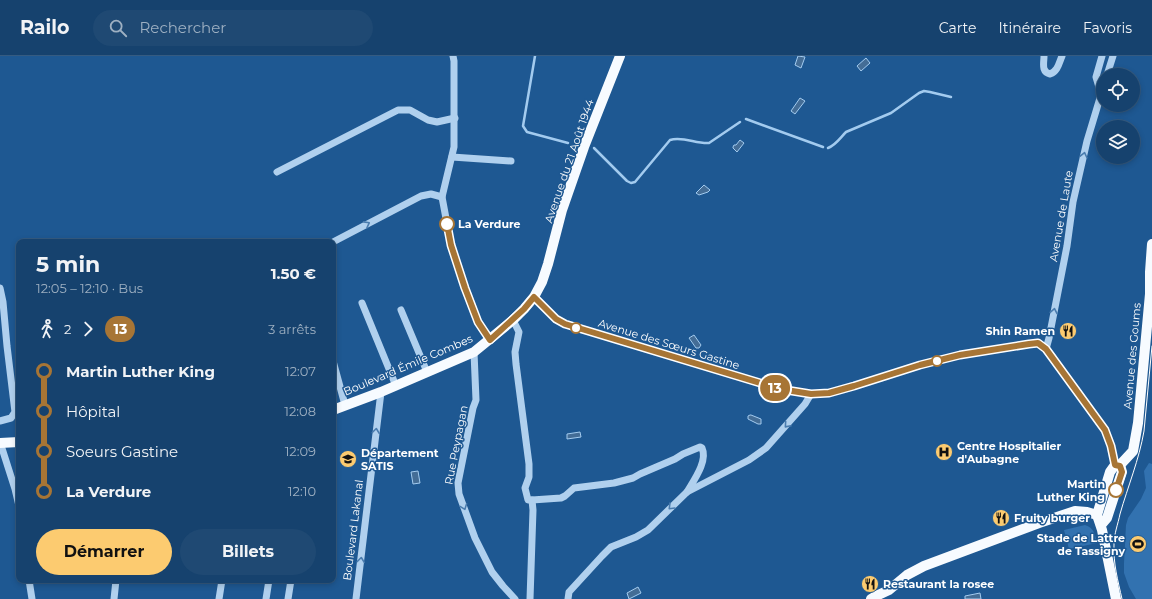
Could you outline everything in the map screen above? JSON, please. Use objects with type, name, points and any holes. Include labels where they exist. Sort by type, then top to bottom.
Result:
[{"type":"main road","name":"Avenue du 21 Août 1944","points":[[513,320],[534,297],[542,282],[562,210],[584,147],[620,56]]},
{"type":"main road","name":"Avenue des Goums","points":[[1097,515],[1110,472],[1133,451],[1138,422],[1150,294],[1152,244]]},
{"type":"main road","name":"Boulevard Émile Combes","points":[[336,409],[396,386],[474,352],[513,320]]},
{"type":"main road","points":[[0,443],[16,442]]},
{"type":"main road","points":[[1101,525],[1106,518],[1122,472],[1118,465]]},
{"type":"main road","points":[[871,599],[889,590],[907,575],[930,563],[1075,511],[1097,515],[1101,525],[1116,599]]},
{"type":"main road","points":[[883,599],[889,590]]},
{"type":"street","points":[[453,56],[455,118],[454,147],[442,197],[451,245],[465,288],[478,322],[490,340]]},
{"type":"street","points":[[1044,56],[1044,71],[1046,74],[1054,72],[1062,56]]},
{"type":"street","points":[[1099,68],[1102,56]]},
{"type":"street","points":[[1109,68],[1113,56]]},
{"type":"street","points":[[277,172],[398,110],[410,110],[428,120],[437,122],[455,118]]},
{"type":"street","name":"Avenue de Laute","points":[[1046,349],[1067,246],[1073,202],[1087,141],[1096,111]]},
{"type":"street","points":[[452,157],[511,161]]},
{"type":"street","points":[[336,240],[421,196],[431,194],[442,197]]},
{"type":"street","points":[[0,288],[3,302],[15,412],[11,418],[0,421]]},
{"type":"street","name":"Avenue des Sœurs Gastine","points":[[534,297],[556,319],[565,324],[780,389],[811,394],[834,391],[920,365],[960,355],[1038,343],[1046,349]]},
{"type":"street","points":[[362,303],[396,386]]},
{"type":"street","points":[[401,310],[427,372]]},
{"type":"street","points":[[513,320],[520,332],[515,352],[529,464],[529,476],[525,488],[528,500],[561,498],[574,488],[614,483],[633,478],[700,447],[702,448],[704,454],[703,462],[687,492]]},
{"type":"street","points":[[1046,349],[1105,430],[1118,465]]},
{"type":"street","name":"Rue Peypagan","points":[[474,352],[476,400],[473,408],[458,483],[458,494],[475,538],[492,572],[515,599]]},
{"type":"street","points":[[336,372],[345,405]]},
{"type":"street","name":"Boulevard Lakanal","points":[[356,599],[381,392]]},
{"type":"street","points":[[568,596],[611,547],[636,537],[648,530],[687,492],[749,460],[766,448],[805,404],[811,394]]},
{"type":"street","points":[[0,443],[16,493]]},
{"type":"street","points":[[530,599],[533,510],[532,500]]},
{"type":"street","points":[[29,583],[32,599]]},
{"type":"street","points":[[114,599],[116,583]]},
{"type":"street","points":[[219,599],[222,583]]},
{"type":"street","points":[[266,599],[269,583]]},
{"type":"street","points":[[288,599],[291,583]]},
{"type":"shaded area","points":[[798,56],[805,57],[801,68],[795,65]]},
{"type":"shaded area","points":[[866,58],[870,63],[861,71],[857,66]]},
{"type":"shaded area","points":[[800,98],[805,101],[795,114],[791,111]]},
{"type":"shaded area","points":[[740,140],[744,143],[737,152],[733,147]]},
{"type":"shaded area","points":[[704,185],[710,190],[699,195],[696,193]]},
{"type":"shaded area","points":[[694,335],[701,345],[699,348],[696,348],[689,338]]},
{"type":"shaded area","points":[[750,415],[761,419],[761,424],[748,419],[748,416]]},
{"type":"shaded area","points":[[580,432],[581,437],[567,439],[567,434]]},
{"type":"shaded area","name":"Stade de Lattre de Tassigny","points":[[1149,463],[1152,464],[1152,599],[1136,599],[1129,587],[1124,573],[1126,525],[1128,518],[1141,499],[1146,488],[1144,471]]},
{"type":"shaded area","points":[[418,471],[420,483],[413,484],[411,472]]},
{"type":"shaded area","points":[[1085,525],[1088,526],[1095,534],[1097,543],[1069,549],[1064,530]]},
{"type":"shaded area","points":[[638,587],[641,593],[629,599],[627,593]]},
{"type":"shaded area","points":[[980,593],[981,599],[965,599],[965,596]]},
{"type":"waterway","points":[[535,56],[523,126],[527,132],[568,143]]},
{"type":"waterway","points":[[828,148],[836,143],[846,132],[891,113],[919,93],[924,91],[951,97]]},
{"type":"waterway","points":[[746,119],[823,147]]},
{"type":"waterway","points":[[594,148],[627,181],[631,183],[635,182],[670,140],[685,139],[709,143],[740,122]]},
{"type":"tram line","points":[[1122,599],[1115,565],[1114,540],[1120,514],[1142,442],[1152,346]]},
{"type":"bus line","name":"13","points":[[447,224],[451,245],[465,288],[478,322],[490,340],[513,320],[534,297],[556,319],[565,324],[780,389],[811,394],[829,393],[920,365],[960,355],[1038,343],[1046,349],[1105,430],[1111,446],[1115,465],[1120,466],[1122,472],[1116,490]]},
{"type":"place","name":"La Verdure","points":[[447,224]]},
{"type":"place","name":"Shin Ramen","points":[[1068,331]]},
{"type":"place","name":"Centre Hospitalier d'Aubagne","points":[[944,452]]},
{"type":"place","name":"Département SATIS","points":[[348,459]]},
{"type":"place","name":"Martin Luther King","points":[[1116,490]]},
{"type":"place","name":"Fruity burger","points":[[1001,518]]},
{"type":"place","name":"Stade de Lattre de Tassigny","points":[[1138,544]]},
{"type":"place","name":"Restaurant la rosee","points":[[870,584]]}]
